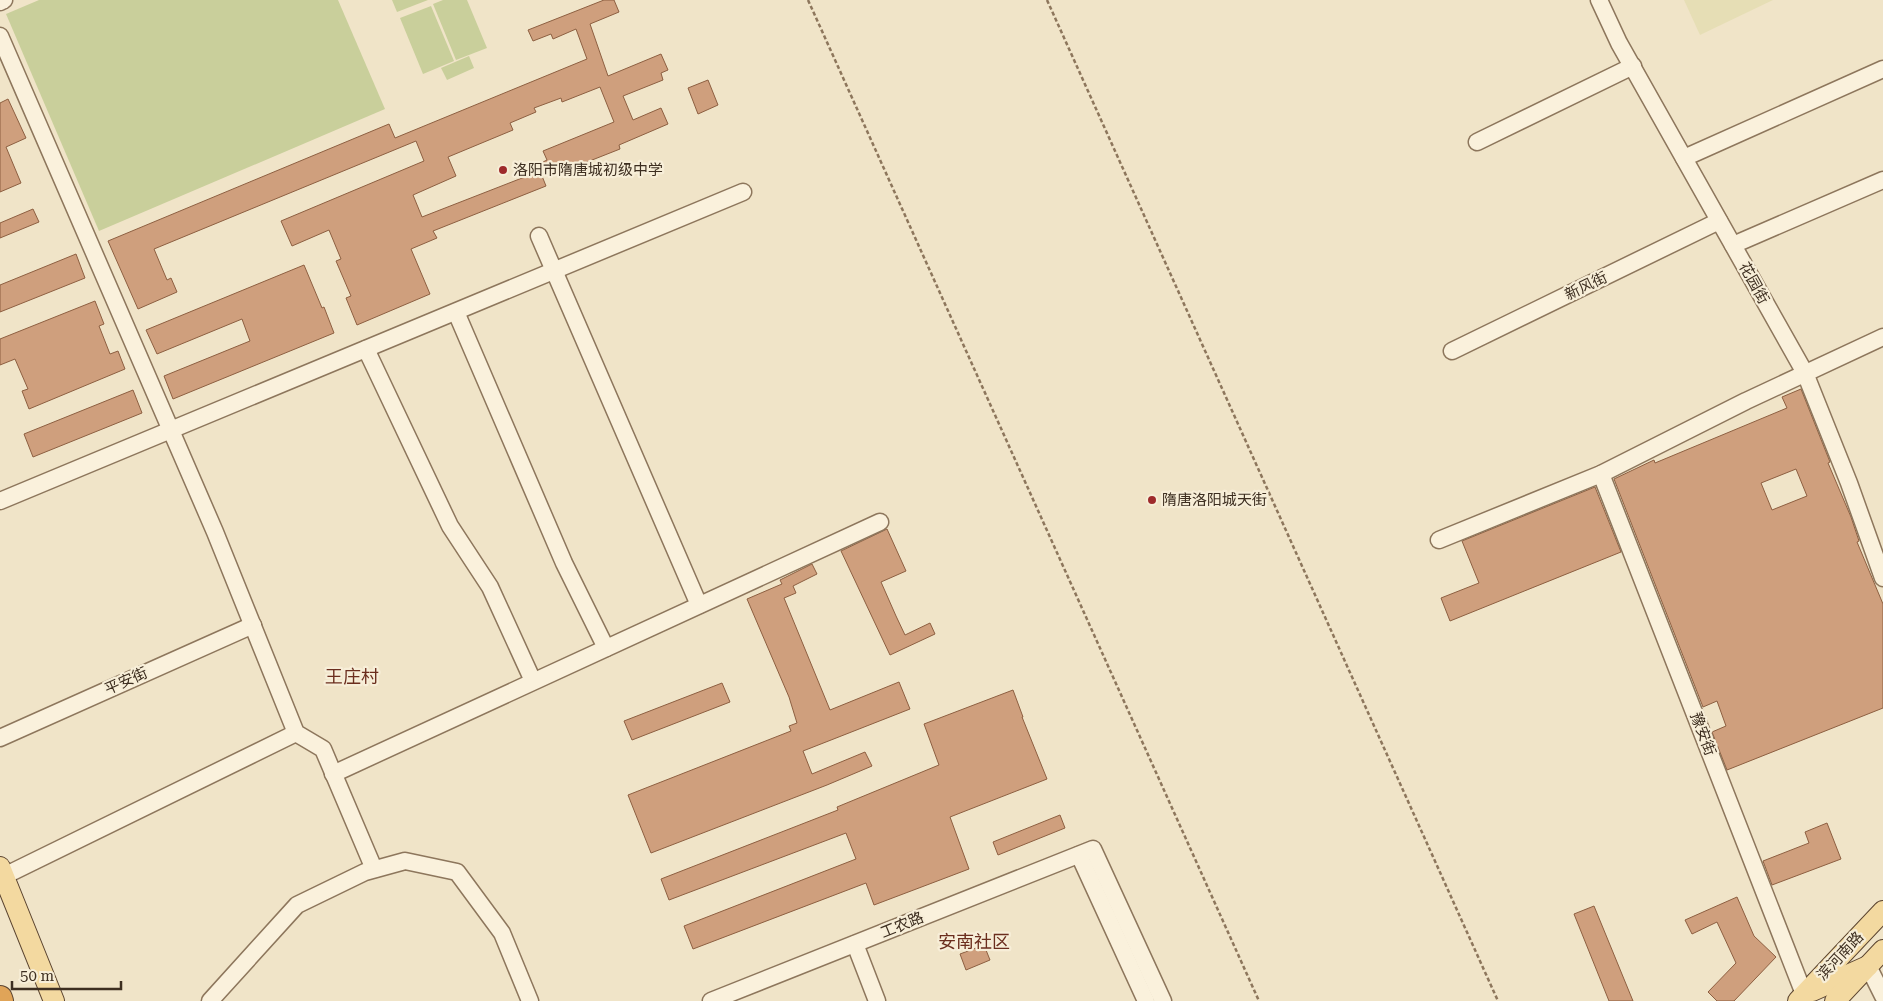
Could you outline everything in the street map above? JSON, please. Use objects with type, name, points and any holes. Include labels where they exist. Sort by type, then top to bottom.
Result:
[{"type":"main road","points":[[2,872],[54,1001]]},
{"type":"main road","name":"滨河南路","points":[[1798,999],[1883,911]]},
{"type":"main road","name":"滨河南路","points":[[1836,1001],[1883,950]]},
{"type":"main road","points":[[1798,999],[1868,966]]},
{"type":"street","points":[[0,2],[4,0]]},
{"type":"street","name":"花园街","points":[[1599,0],[1632,66],[1805,373],[1849,483],[1883,578]]},
{"type":"street","points":[[0,36],[215,532],[296,733],[323,749],[374,869]]},
{"type":"street","points":[[1477,142],[1632,66]]},
{"type":"street","points":[[1684,158],[1883,69]]},
{"type":"street","points":[[1733,245],[1883,180]]},
{"type":"street","points":[[0,501],[744,192]]},
{"type":"street","name":"新风街","points":[[1452,351],[1719,221]]},
{"type":"street","points":[[538,236],[698,606]]},
{"type":"street","points":[[456,312],[564,562],[606,648]]},
{"type":"street","points":[[1439,540],[1601,474],[1805,373],[1883,337]]},
{"type":"street","points":[[366,349],[450,526],[490,587],[533,682]]},
{"type":"street","name":"豫安街","points":[[1601,474],[1798,999]]},
{"type":"street","points":[[333,774],[880,522]]},
{"type":"street","name":"平安街","points":[[0,738],[253,626]]},
{"type":"street","points":[[2,872],[296,733]]},
{"type":"street","points":[[1088,857],[1146,1001]]},
{"type":"street","points":[[1088,857],[1163,1001]]},
{"type":"street","name":"工农路","points":[[711,1001],[857,949],[1088,857]]},
{"type":"street","points":[[210,1001],[297,904],[364,872],[405,861],[457,872],[502,933],[530,1001]]},
{"type":"street","points":[[857,949],[877,1001]]},
{"type":"street","name":"工农路","points":[[740,1001],[857,949]]},
{"type":"street","points":[[1868,966],[1883,996]]},
{"type":"path","points":[[808,0],[1260,1001]]},
{"type":"path","points":[[1047,0],[1498,1001]]},
{"type":"shaded area","points":[[1684,0],[1773,0],[1700,35]]},
{"type":"green space","points":[[39,0],[338,0],[385,109],[99,231],[6,14]]},
{"type":"green space","points":[[392,0],[428,0],[397,12]]},
{"type":"green space","points":[[443,0],[467,0],[487,48],[456,60],[433,4]]},
{"type":"green space","points":[[431,6],[454,61],[423,74],[400,18]]},
{"type":"green space","points":[[469,56],[474,68],[447,80],[441,68]]},
{"type":"building","points":[[604,0],[614,0],[619,12],[590,24],[608,76],[661,54],[668,70],[661,73],[663,80],[623,96],[633,120],[661,108],[668,124],[619,145],[620,149],[549,177],[543,162],[547,160],[543,151],[614,122],[600,87],[562,102],[561,98],[534,108],[536,112],[510,123],[513,130],[448,157],[456,176],[413,195],[422,217],[540,171],[546,186],[433,231],[437,238],[411,249],[430,294],[357,325],[346,298],[351,296],[336,261],[341,259],[329,230],[292,246],[281,221],[424,161],[416,141],[154,249],[167,280],[171,278],[177,292],[138,309],[108,241],[389,124],[395,138],[587,59],[576,29],[553,39],[551,34],[533,41],[528,30]]},
{"type":"building","points":[[708,80],[718,105],[698,114],[688,88]]},
{"type":"building","points":[[8,99],[26,138],[6,147],[21,183],[0,192],[0,103]]},
{"type":"building","points":[[33,209],[39,222],[0,238],[0,223]]},
{"type":"building","points":[[76,254],[85,278],[0,312],[0,285]]},
{"type":"building","points":[[304,265],[334,333],[173,399],[164,376],[250,341],[242,319],[157,354],[146,330]]},
{"type":"building","points":[[95,301],[104,324],[99,326],[110,354],[118,351],[125,369],[29,409],[22,391],[28,389],[15,359],[0,365],[0,339]]},
{"type":"building","points":[[1801,389],[1830,462],[1828,463],[1851,517],[1859,541],[1857,542],[1883,604],[1883,708],[1727,770],[1712,732],[1726,726],[1717,701],[1703,707],[1614,479],[1654,460],[1655,463],[1787,408],[1782,397]],"holes":[[[1796,469],[1807,496],[1772,510],[1761,483]]]},
{"type":"building","points":[[133,390],[142,413],[33,457],[24,434]]},
{"type":"building","points":[[1595,487],[1621,552],[1450,621],[1441,598],[1479,583],[1462,541]]},
{"type":"building","points":[[887,529],[906,571],[881,582],[896,616],[905,635],[930,623],[935,634],[890,655],[841,551]]},
{"type":"building","points":[[812,564],[817,574],[793,586],[796,593],[784,598],[830,710],[899,682],[910,709],[803,751],[812,774],[865,752],[872,766],[651,853],[628,795],[791,731],[789,726],[797,723],[789,697],[747,599],[782,584],[780,580]]},
{"type":"building","points":[[722,683],[730,702],[632,740],[624,721]]},
{"type":"building","points":[[1013,690],[1047,779],[950,817],[969,869],[874,905],[866,883],[693,949],[684,926],[856,859],[846,833],[669,900],[661,879],[838,810],[837,807],[939,765],[924,724]]},
{"type":"building","points":[[1060,815],[1065,828],[998,855],[993,842]]},
{"type":"building","points":[[1827,823],[1841,859],[1772,885],[1763,861],[1809,843],[1805,832]]},
{"type":"building","points":[[1737,897],[1754,936],[1776,957],[1734,1001],[1717,1001],[1708,992],[1736,963],[1717,922],[1692,934],[1685,920]]},
{"type":"building","points":[[1594,906],[1633,1001],[1609,1001],[1574,914]]},
{"type":"building","points":[[984,945],[990,960],[966,970],[960,954]]},
{"type":"place","name":"洛阳市隋唐城初级中学","points":[[503,170]]},
{"type":"place","name":"隋唐洛阳城天街","points":[[1152,500]]},
{"type":"district","name":"王庄村","points":[[352,676]]},
{"type":"district","name":"安南社区","points":[[974,941]]}]
